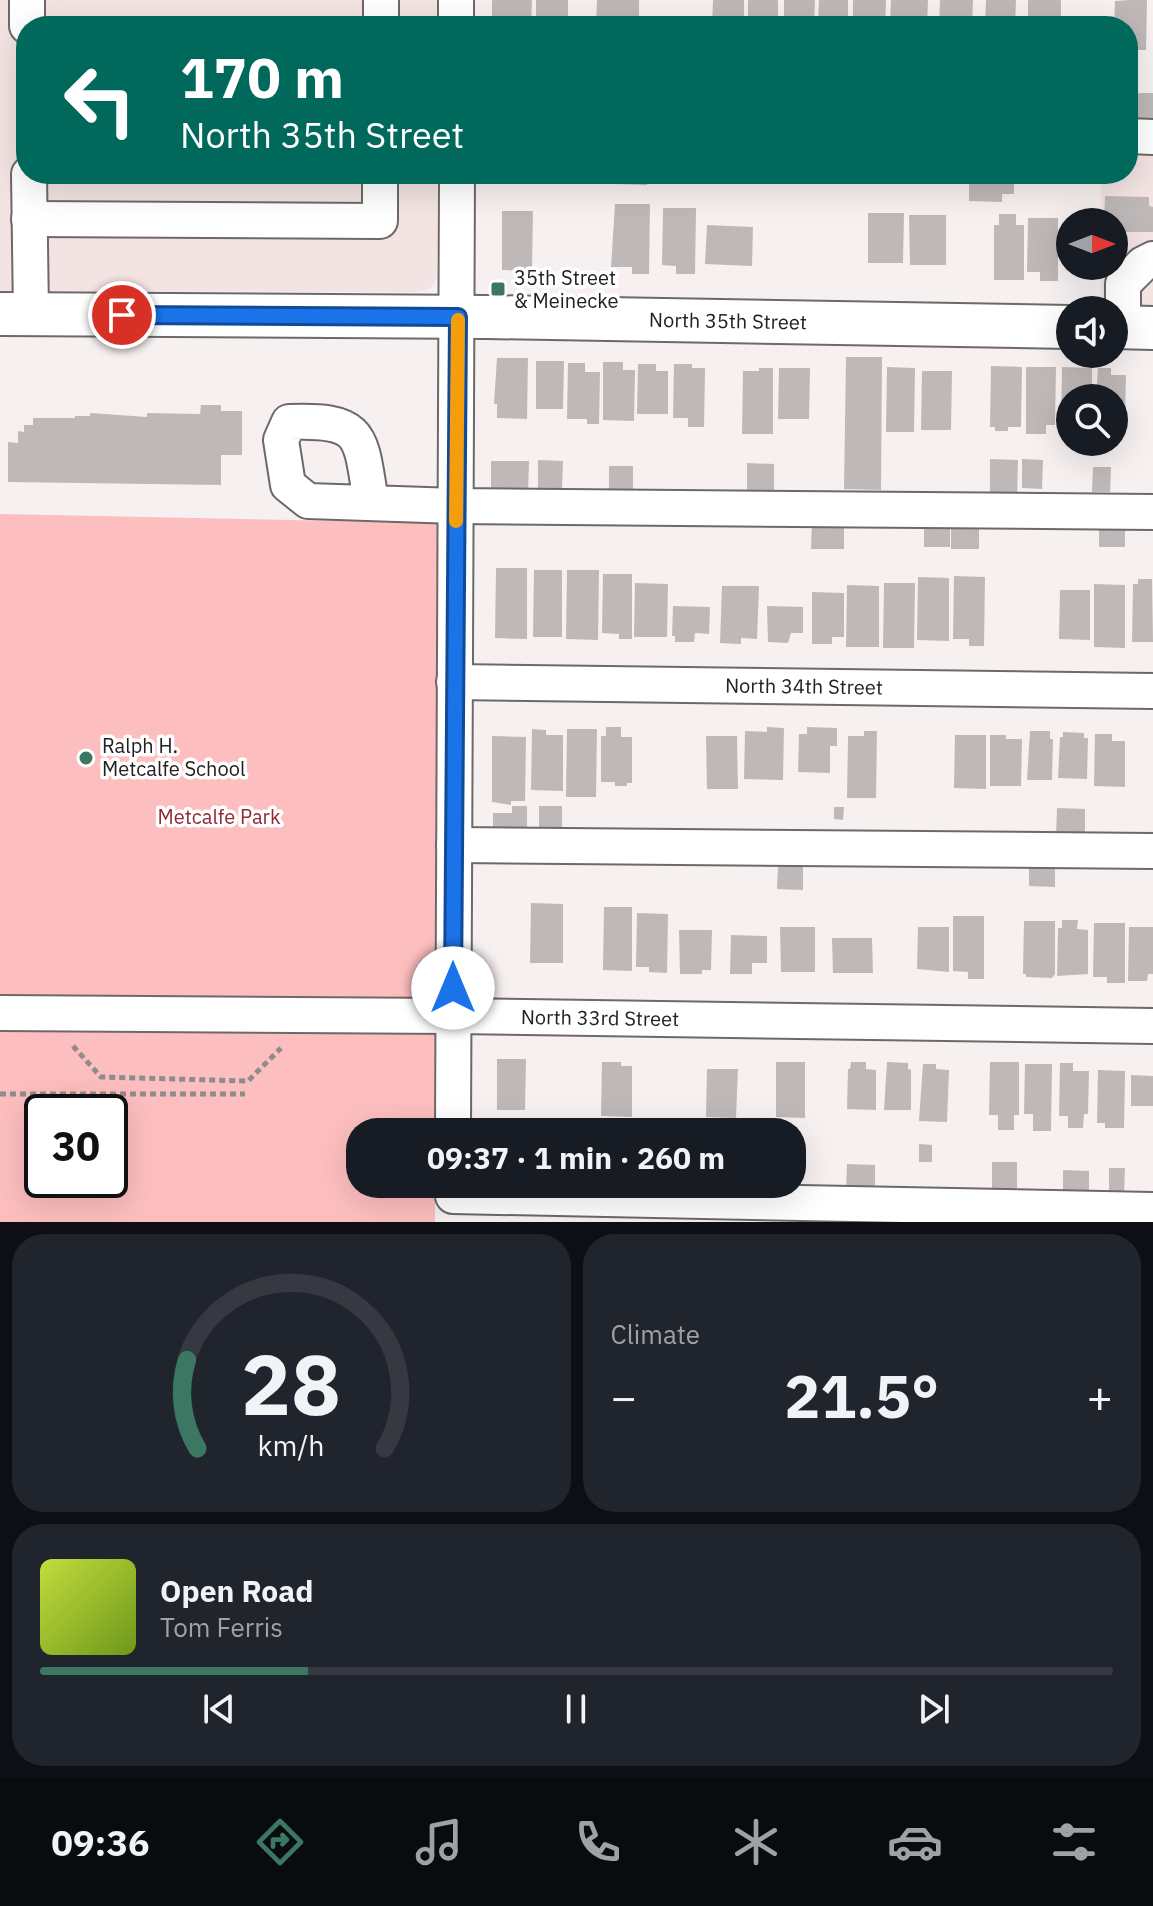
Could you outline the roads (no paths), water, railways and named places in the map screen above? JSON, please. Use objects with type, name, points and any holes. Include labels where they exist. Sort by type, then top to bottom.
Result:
[{"type":"main road","name":"North 35th Street","points":[[15,314],[458,317],[1056,327]]},
{"type":"street","points":[[15,314],[29,219],[29,184]]},
{"type":"street","points":[[29,219],[380,221],[380,184]]},
{"type":"street","points":[[453,1118],[457,184]]},
{"type":"street","points":[[1130,327],[1123,284],[1143,264],[1153,259]]},
{"type":"street","points":[[371,502],[456,506],[1153,512]]},
{"type":"street","name":"North 34th Street","points":[[454,682],[1153,691]]},
{"type":"street","points":[[454,845],[1153,851]]},
{"type":"street","name":"North 33rd Street","points":[[0,1013],[1153,1026]]},
{"type":"street","points":[[453,1201],[1153,1210]]},
{"type":"place","name":"35th Street & Meinecke","points":[[498,289]]},
{"type":"place","name":"Ralph H. Metcalfe School","points":[[86,758]]},
{"type":"park label","name":"Metcalfe Park","points":[[219,817]]}]
